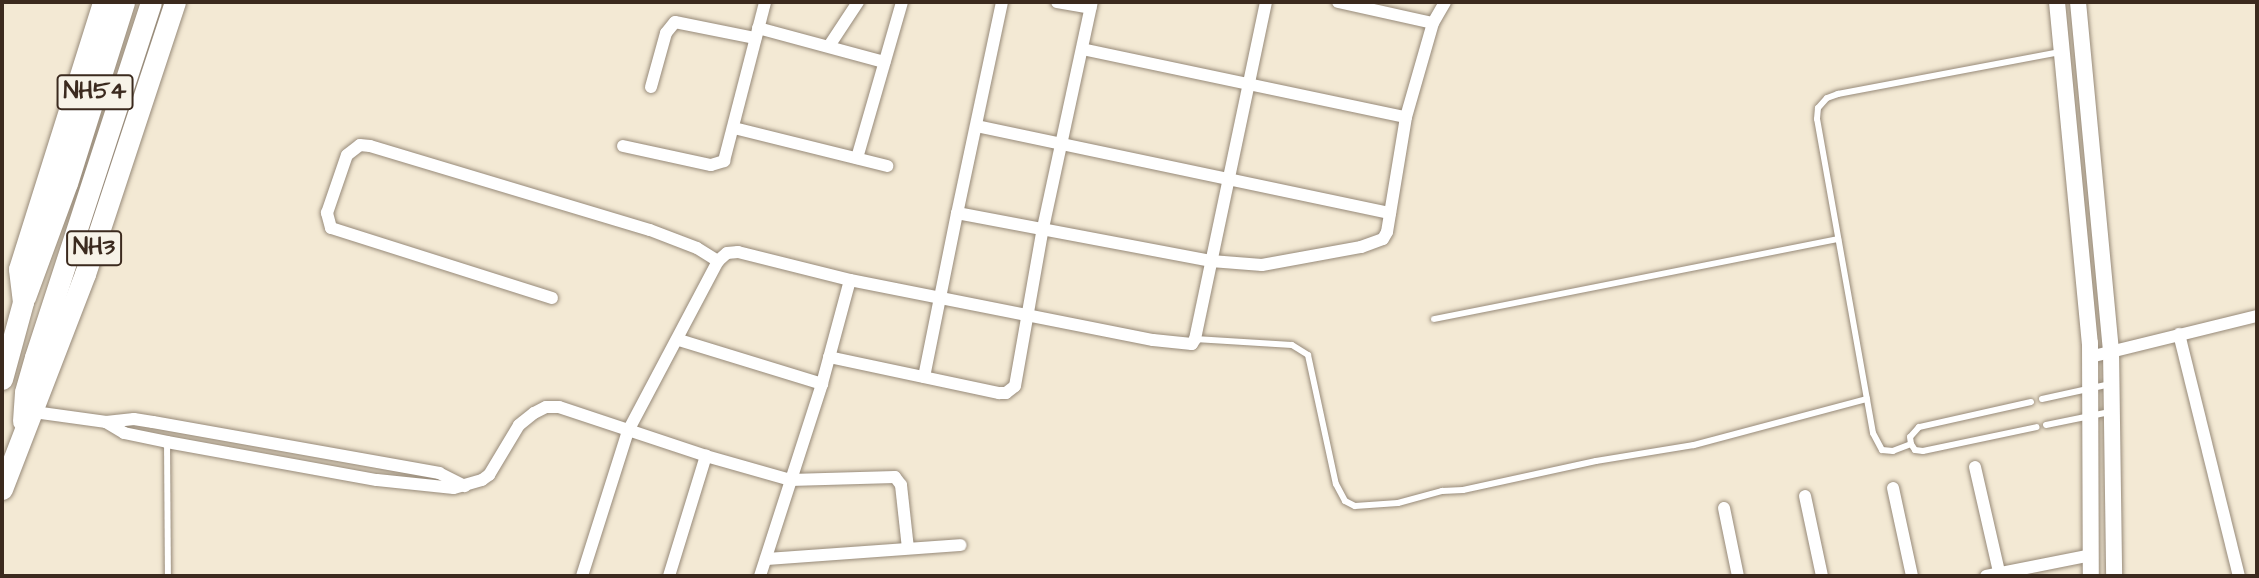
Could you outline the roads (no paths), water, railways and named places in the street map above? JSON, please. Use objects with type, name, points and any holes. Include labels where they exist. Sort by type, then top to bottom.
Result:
[{"type":"highway","points":[[2,379],[23,302],[19,269],[103,2]]},
{"type":"highway","name":"NH54","points":[[23,302],[66,183],[124,2]]},
{"type":"highway","name":"NH3","points":[[21,444],[25,393],[35,357],[151,2]]},
{"type":"highway","name":"NH3","points":[[2,489],[34,412],[90,261],[175,2]]},
{"type":"street","points":[[623,146],[719,165],[724,161],[765,2]]},
{"type":"street","points":[[829,46],[858,2]]},
{"type":"street","points":[[857,158],[902,2]]},
{"type":"street","points":[[923,377],[1002,2]]},
{"type":"street","points":[[829,357],[999,393],[1012,390],[1015,386],[1043,228],[1091,5],[1057,2]]},
{"type":"street","points":[[582,576],[628,431],[679,340],[718,261],[727,253],[738,252],[939,299],[1180,345],[1192,344],[1266,2]]},
{"type":"street","points":[[1338,2],[1433,23]]},
{"type":"street","points":[[957,213],[1211,261],[1262,265],[1375,244],[1387,232],[1406,117],[1433,23],[1445,2]]},
{"type":"street","points":[[2057,2],[2090,356],[2091,576]]},
{"type":"street","points":[[2078,2],[2111,350],[2114,576]]},
{"type":"street","points":[[651,87],[666,33],[675,22],[829,46],[884,62]]},
{"type":"street","points":[[1082,49],[1406,117]]},
{"type":"street","points":[[977,126],[1390,213]]},
{"type":"street","points":[[734,128],[887,166]]},
{"type":"street","points":[[552,298],[331,228],[327,213],[347,155],[360,145],[370,146],[650,230],[697,248],[718,261]]},
{"type":"street","points":[[760,576],[822,384],[850,280]]},
{"type":"street","points":[[2090,356],[2257,316]]},
{"type":"street","points":[[2179,334],[2239,576]]},
{"type":"street","points":[[679,340],[822,384]]},
{"type":"street","points":[[106,422],[124,433],[167,442],[377,480],[442,488],[474,484],[489,475],[520,425],[546,407],[559,407],[706,456],[790,480],[895,477],[901,485],[908,548]]},
{"type":"street","points":[[34,412],[106,422],[134,419],[246,438],[439,473],[464,486]]},
{"type":"street","points":[[668,576],[706,456]]},
{"type":"street","points":[[1975,467],[2000,575]]},
{"type":"street","points":[[1893,488],[1912,576]]},
{"type":"street","points":[[1805,496],[1822,576]]},
{"type":"street","points":[[1724,508],[1738,576]]},
{"type":"street","points":[[766,559],[960,545]]},
{"type":"street","points":[[1986,576],[2091,555]]},
{"type":"lane","points":[[1911,444],[1893,451],[1882,450],[1877,445],[1817,119],[1818,107],[1827,99],[2062,52]]},
{"type":"lane","points":[[1434,319],[1838,239]]},
{"type":"lane","points":[[1195,339],[1292,345],[1308,355],[1336,484],[1345,501],[1355,506],[1398,503],[1442,491],[1463,490],[1596,461],[1694,445],[1867,399]]},
{"type":"lane","points":[[2042,399],[2112,384]]},
{"type":"lane","points":[[2031,402],[1919,427],[1910,437],[1911,444],[1915,450],[1923,452],[2037,427]]},
{"type":"lane","points":[[2046,425],[2112,411]]},
{"type":"lane","points":[[167,442],[168,576]]}]
